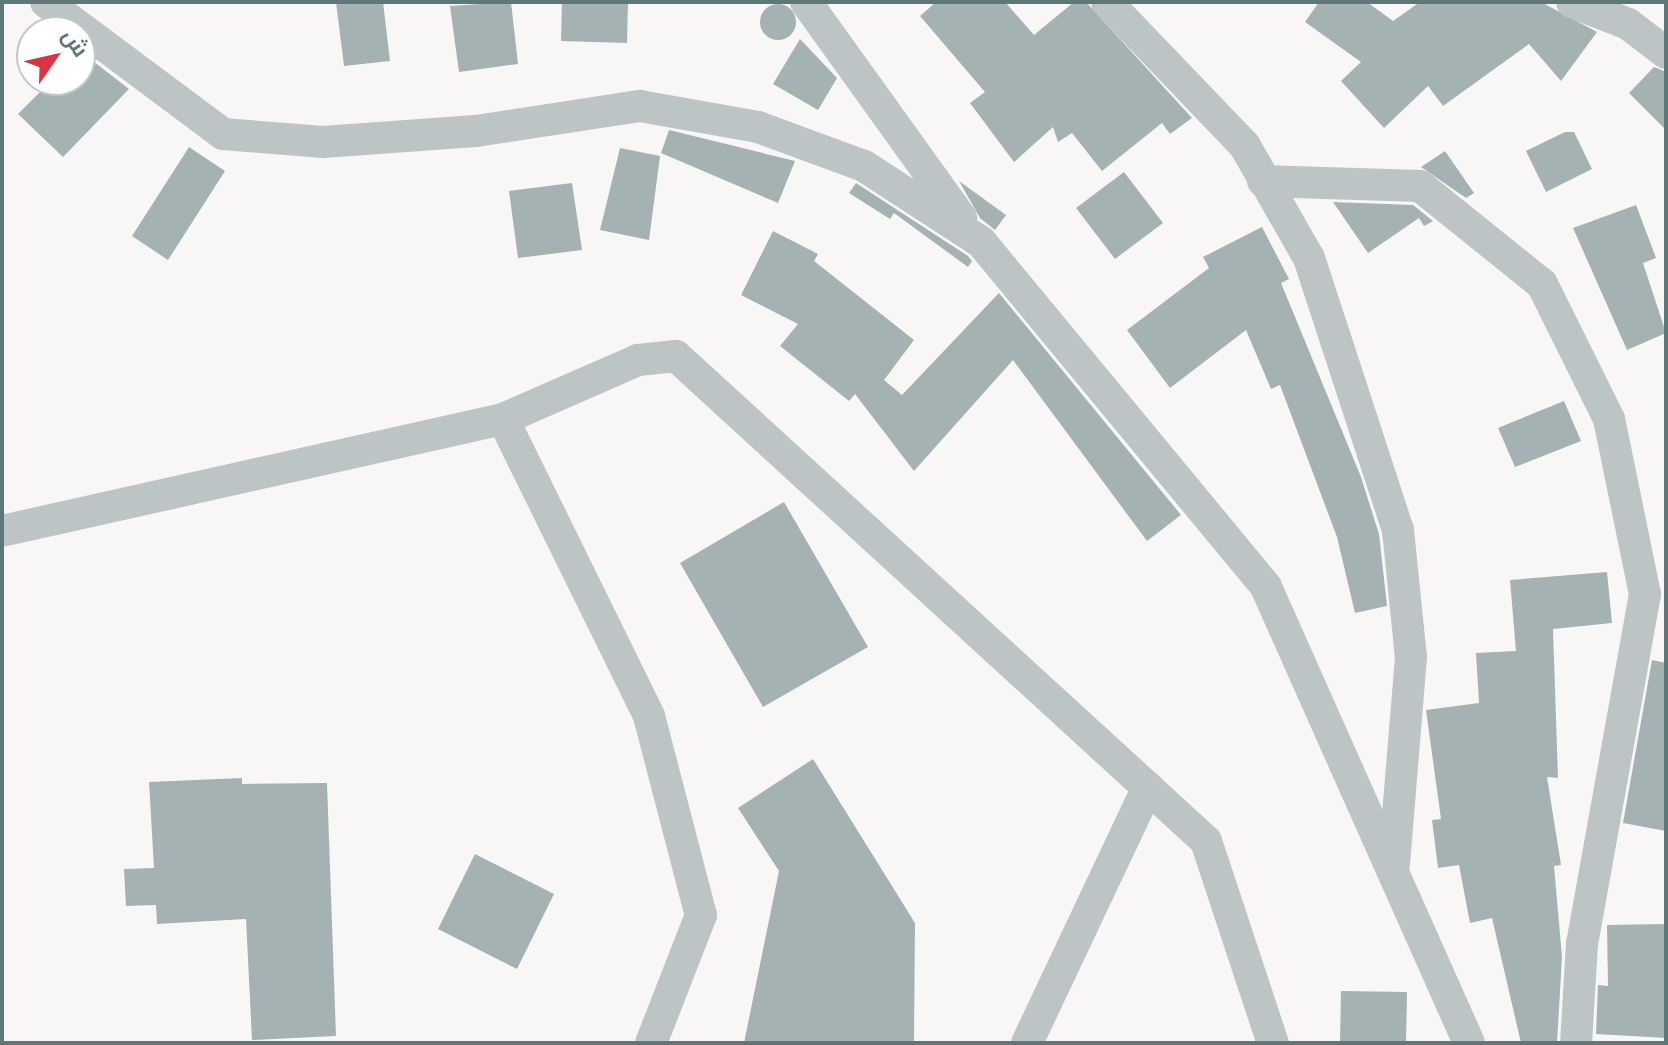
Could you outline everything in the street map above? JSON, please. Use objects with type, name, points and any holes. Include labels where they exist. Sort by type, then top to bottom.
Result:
[{"type":"street","points":[[46,2],[223,134],[338,141],[476,131],[640,106],[758,127],[864,166],[981,242]]},
{"type":"street","points":[[806,2],[914,161],[1266,587],[1469,1043]]},
{"type":"street","points":[[1107,2],[1245,146],[1309,258],[1398,530],[1411,657],[1393,868]]},
{"type":"street","points":[[1572,2],[1628,24],[1666,53]]},
{"type":"street","points":[[1263,181],[1420,186],[1542,284],[1609,419],[1645,594],[1582,943],[1576,1043]]},
{"type":"street","points":[[2,531],[503,419],[638,360],[676,356],[1206,841],[1271,1042]]},
{"type":"street","points":[[503,419],[649,716],[701,915],[651,1043]]},
{"type":"street","points":[[1027,1043],[1148,787]]},
{"type":"building","points":[[336,2],[383,2],[390,61],[344,66]]},
{"type":"building","points":[[511,2],[518,64],[459,72],[450,6]]},
{"type":"building","points":[[562,2],[628,2],[627,43],[561,41]]},
{"type":"building","points":[[936,2],[1005,2],[1034,35],[1074,2],[1086,2],[1192,118],[1170,134],[1162,123],[1102,171],[1072,133],[1058,142],[1053,127],[1014,162],[970,103],[985,92],[920,16]]},
{"type":"building","points":[[1319,2],[1367,2],[1393,21],[1420,2],[1541,2],[1597,32],[1561,81],[1529,44],[1443,106],[1428,86],[1384,128],[1341,81],[1361,62],[1305,22]]},
{"type":"building","points":[[778,4],[791,9],[796,22],[791,35],[778,40],[765,35],[760,22],[765,9]]},
{"type":"building","points":[[800,39],[837,78],[818,110],[773,84]]},
{"type":"building","points":[[96,63],[129,89],[63,157],[18,114],[36,96],[96,96]]},
{"type":"building","points":[[1654,67],[1666,72],[1666,130],[1629,93]]},
{"type":"building","points":[[669,130],[795,161],[778,203],[661,153]]},
{"type":"building","points":[[1565,132],[1574,132],[1592,169],[1546,192],[1526,151]]},
{"type":"building","points":[[189,147],[225,171],[168,260],[132,236]]},
{"type":"building","points":[[620,148],[660,156],[649,240],[600,230]]},
{"type":"building","points":[[1445,151],[1474,193],[1466,198],[1421,167]]},
{"type":"building","points":[[1124,172],[1163,223],[1115,259],[1076,208]]},
{"type":"building","points":[[959,181],[1006,215],[995,230],[980,218]]},
{"type":"building","points":[[572,183],[582,250],[518,258],[509,191]]},
{"type":"building","points":[[856,183],[968,256],[972,261],[968,267],[894,213],[890,219],[849,193]]},
{"type":"building","points":[[1333,202],[1413,205],[1433,221],[1424,226],[1419,218],[1368,253]]},
{"type":"building","points":[[1636,205],[1656,258],[1643,263],[1666,333],[1627,350],[1573,228]]},
{"type":"building","points":[[1262,227],[1289,279],[1281,283],[1361,477],[1379,534],[1387,606],[1355,613],[1337,537],[1280,385],[1271,389],[1246,330],[1170,388],[1127,330],[1209,268],[1203,257]]},
{"type":"building","points":[[773,231],[818,254],[814,261],[914,340],[884,380],[902,395],[999,293],[1181,515],[1147,541],[1013,360],[914,471],[855,394],[849,401],[780,346],[798,324],[741,295]]},
{"type":"building","points":[[1564,401],[1581,441],[1515,467],[1498,428]]},
{"type":"building","points":[[784,502],[868,647],[763,707],[680,563]]},
{"type":"building","points":[[1607,572],[1612,623],[1553,629],[1558,778],[1547,777],[1561,865],[1554,866],[1562,957],[1557,1043],[1521,1043],[1492,918],[1470,923],[1459,865],[1438,868],[1432,820],[1441,819],[1426,710],[1479,703],[1476,653],[1516,651],[1510,580]]},
{"type":"building","points":[[1652,660],[1666,663],[1666,831],[1623,823]]},
{"type":"building","points":[[813,759],[915,923],[914,1043],[744,1043],[779,871],[738,808]]},
{"type":"building","points":[[242,778],[242,784],[327,783],[336,1036],[252,1040],[246,919],[157,924],[156,905],[126,906],[124,869],[154,868],[149,782]]},
{"type":"building","points":[[475,854],[554,894],[517,969],[438,929]]},
{"type":"building","points":[[1666,924],[1666,1038],[1596,1034],[1598,985],[1608,986],[1607,925]]},
{"type":"building","points":[[1341,991],[1407,992],[1406,1043],[1340,1043]]}]
